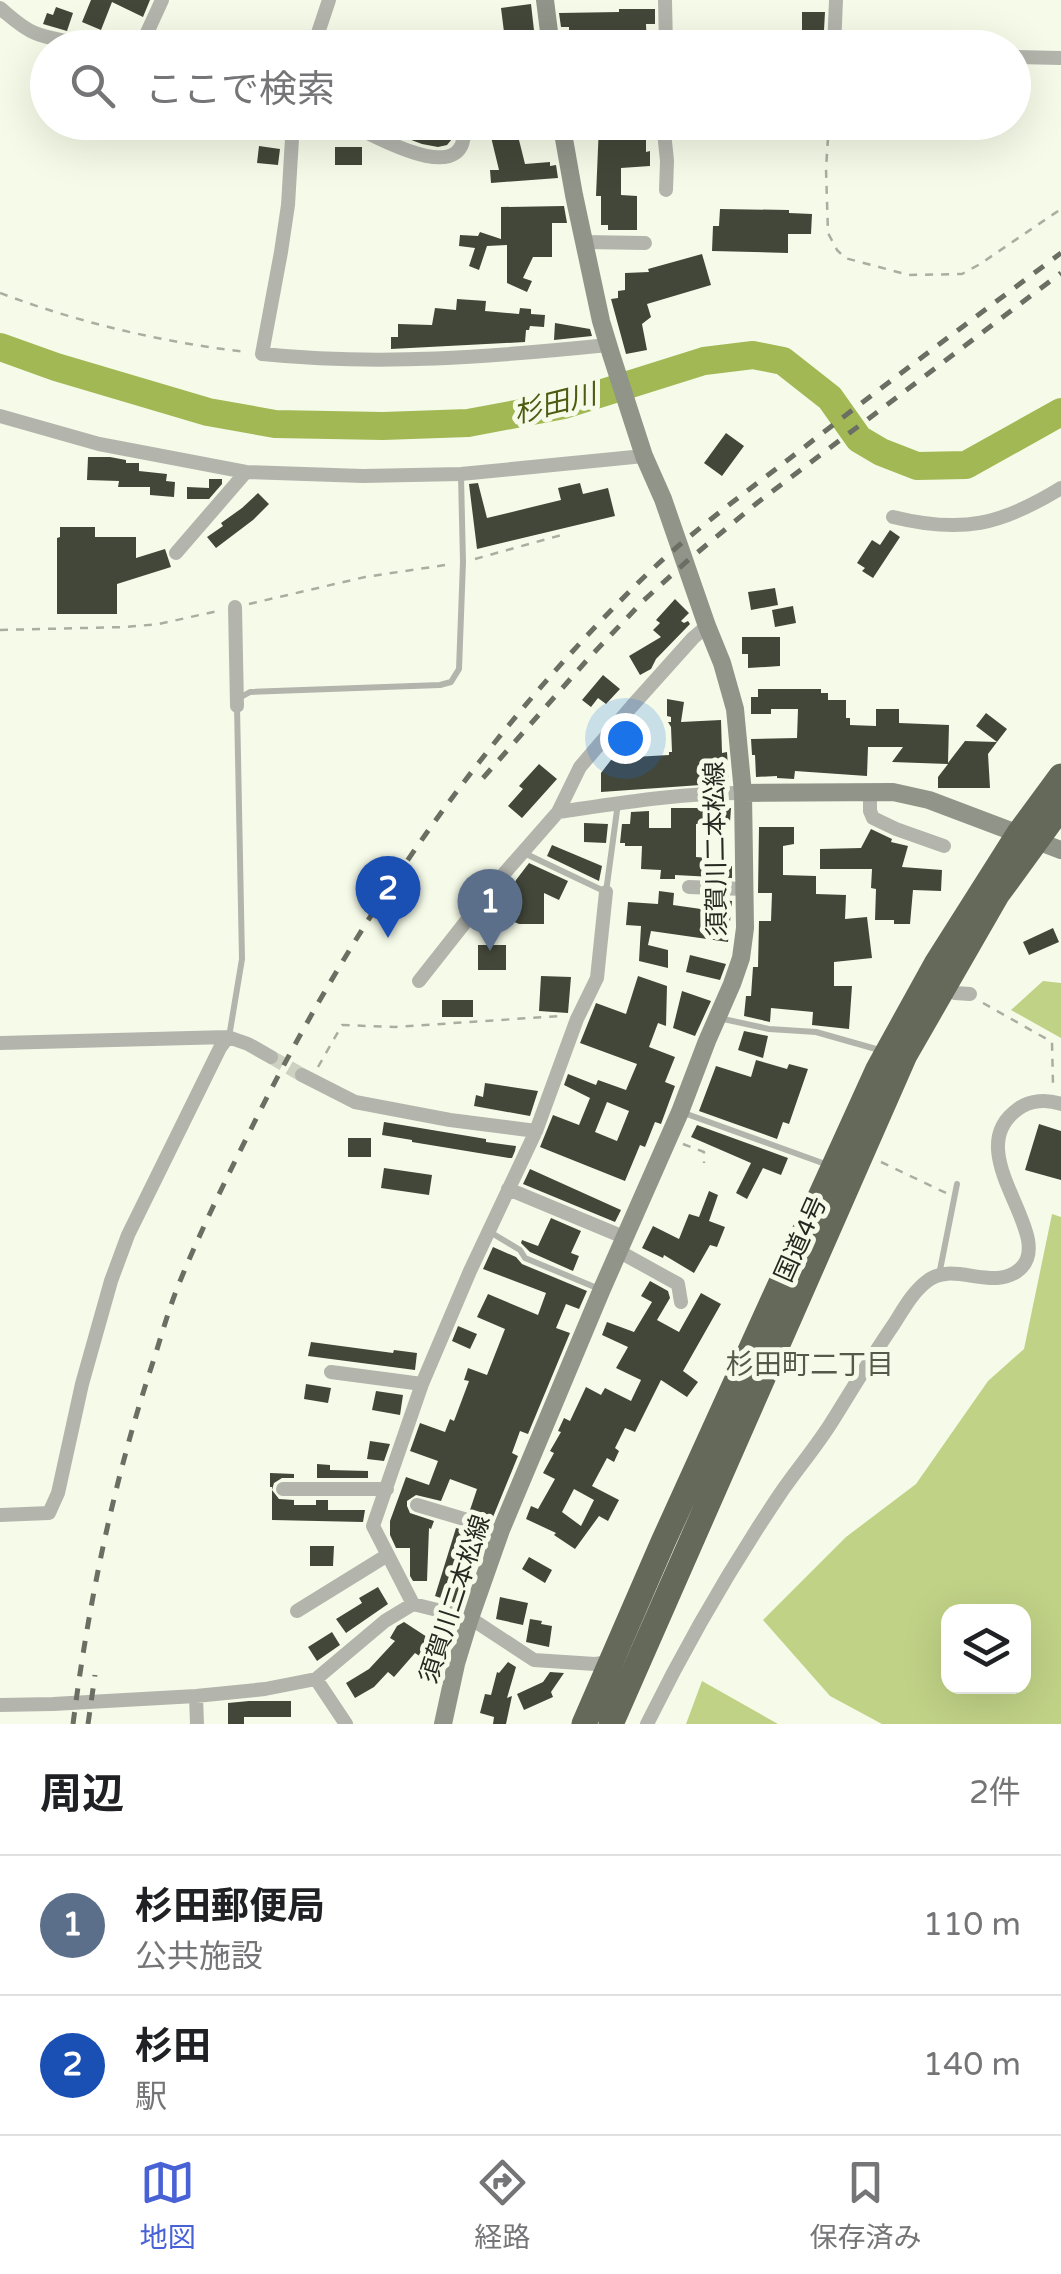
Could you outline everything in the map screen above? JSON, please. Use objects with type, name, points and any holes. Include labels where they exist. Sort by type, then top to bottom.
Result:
[{"type":"highway","name":"国道4号","points":[[611,1724],[904,1054],[958,991],[997,895],[1061,776]]},
{"type":"highway","name":"国道4号","points":[[584,1724],[887,1052],[936,964],[1027,837],[1061,807]]},
{"type":"main road","points":[[545,0],[549,30]]},
{"type":"main road","name":"須賀川二本松線","points":[[443,1724],[456,1664],[502,1530],[718,1018],[741,958],[745,928],[742,793],[735,709],[722,662],[643,452],[610,350],[564,140]]},
{"type":"main road","points":[[742,793],[893,792],[929,800],[1061,850]]},
{"type":"street","points":[[148,30],[162,0]]},
{"type":"street","points":[[319,30],[328,0]]},
{"type":"street","points":[[664,30],[665,0]]},
{"type":"street","points":[[835,30],[836,0]]},
{"type":"street","points":[[0,8],[30,31]]},
{"type":"street","points":[[1031,57],[1061,58]]},
{"type":"street","points":[[292,140],[284,236],[262,354],[372,362],[610,350]]},
{"type":"street","points":[[383,140],[427,156],[453,157],[465,140]]},
{"type":"street","points":[[665,140],[666,190]]},
{"type":"street","points":[[584,242],[644,242]]},
{"type":"street","points":[[0,416],[99,444],[246,472],[461,474],[643,452]]},
{"type":"street","points":[[176,553],[246,472]]},
{"type":"street","points":[[893,517],[917,523],[970,525],[1004,518],[1061,488]]},
{"type":"street","points":[[235,608],[237,706]]},
{"type":"street","points":[[418,982],[558,812],[580,768],[707,626]]},
{"type":"street","points":[[870,792],[873,818],[944,846]]},
{"type":"street","points":[[558,812],[705,793],[742,793]]},
{"type":"street","points":[[689,887],[744,888]]},
{"type":"street","points":[[413,1604],[373,1526],[422,1384],[536,1131],[576,1019],[597,978],[606,892]]},
{"type":"street","points":[[0,1043],[228,1037],[271,1057]]},
{"type":"street","points":[[0,1515],[49,1514],[58,1493],[92,1350],[128,1235],[228,1037]]},
{"type":"street","points":[[306,1078],[356,1102],[536,1131]]},
{"type":"street","points":[[647,1724],[737,1562],[913,1295],[927,1280],[944,1273],[1002,1277],[1024,1264],[1029,1250],[1027,1234],[998,1157],[998,1139],[1014,1112],[1039,1101],[1057,1102]]},
{"type":"street","points":[[508,1189],[623,1245],[678,1284],[681,1302]]},
{"type":"street","points":[[331,1372],[422,1384]]},
{"type":"street","points":[[283,1489],[387,1489]]},
{"type":"street","points":[[416,1505],[502,1530]]},
{"type":"street","points":[[297,1612],[386,1556]]},
{"type":"street","points":[[0,1705],[196,1696],[316,1679],[386,1621],[413,1604],[470,1618],[534,1660],[610,1662]]},
{"type":"street","points":[[316,1679],[346,1724]]},
{"type":"street","points":[[196,1696],[197,1724]]},
{"type":"lane","points":[[228,1037],[242,959],[237,706],[241,697],[250,692],[451,682],[459,669],[461,474]]},
{"type":"lane","points":[[522,853],[606,892],[618,803]]},
{"type":"lane","points":[[718,1018],[769,1029],[816,1032],[887,1052]]},
{"type":"lane","points":[[680,1112],[834,1168]]},
{"type":"lane","points":[[939,1275],[957,1184]]},
{"type":"lane","points":[[489,1232],[520,1250],[525,1258],[602,1290]]},
{"type":"path","points":[[828,140],[828,234],[836,250],[846,258],[908,275],[962,274],[1061,209]]},
{"type":"path","points":[[0,294],[124,332],[262,354]]},
{"type":"path","points":[[0,630],[159,624],[365,578],[463,562],[565,534]]},
{"type":"path","points":[[958,991],[1052,1042],[1057,1102]]},
{"type":"path","points":[[306,1078],[342,1026],[396,1028],[530,1017],[576,1019]]},
{"type":"path","points":[[668,1139],[704,1152],[704,1163]]},
{"type":"path","points":[[862,1153],[954,1196]]},
{"type":"green space","points":[[1043,981],[1061,983],[1061,1038],[1011,1010]]},
{"type":"green space","points":[[1052,1214],[1061,1217],[1061,1724],[882,1724],[830,1696],[763,1620],[846,1537],[916,1484],[988,1381],[1024,1349]]},
{"type":"green space","points":[[702,1681],[778,1724],[686,1724]]},
{"type":"building","points":[[91,0],[150,0],[143,17],[112,2],[101,30],[82,22]]},
{"type":"building","points":[[531,4],[534,30],[504,30],[501,8]]},
{"type":"building","points":[[56,7],[73,13],[67,30],[43,24],[47,13],[53,15]]},
{"type":"building","points":[[655,9],[655,24],[646,24],[646,30],[569,30],[561,27],[559,13]]},
{"type":"building","points":[[802,12],[825,12],[824,30],[802,30]]},
{"type":"building","points":[[411,140],[451,140],[438,147]]},
{"type":"building","points":[[492,140],[519,140],[525,164],[550,162],[550,166],[556,165],[558,178],[491,183],[490,170],[499,170]]},
{"type":"building","points":[[598,140],[646,140],[650,166],[621,168],[621,195],[637,196],[637,230],[608,230],[608,225],[601,225],[601,196],[596,196]]},
{"type":"building","points":[[259,146],[280,149],[278,165],[257,163]]},
{"type":"building","points":[[335,147],[362,147],[362,165],[335,165]]},
{"type":"building","points":[[564,206],[567,223],[552,223],[552,257],[533,257],[523,278],[532,281],[527,292],[507,283],[507,245],[487,246],[479,270],[469,266],[475,248],[459,246],[460,235],[478,236],[480,232],[501,239],[501,207]]},
{"type":"building","points":[[720,209],[812,214],[811,234],[788,234],[788,253],[712,251],[713,226],[719,226]]},
{"type":"building","points":[[702,254],[711,285],[647,304],[651,317],[642,324],[647,350],[626,354],[611,299],[625,290],[625,273],[649,272],[648,269]]},
{"type":"building","points":[[457,299],[486,301],[485,311],[519,314],[520,308],[531,309],[531,314],[545,315],[544,327],[530,326],[525,342],[391,349],[391,337],[398,337],[398,324],[432,325],[435,308],[456,310]]},
{"type":"building","points":[[555,323],[590,329],[592,336],[554,340]]},
{"type":"building","points":[[726,433],[744,446],[722,476],[704,463]]},
{"type":"building","points":[[88,457],[126,460],[139,463],[139,471],[167,474],[166,481],[175,482],[174,497],[150,495],[150,487],[118,487],[119,481],[87,480]]},
{"type":"building","points":[[209,479],[222,479],[222,484],[209,499],[187,499],[187,487],[209,488]]},
{"type":"building","points":[[478,483],[487,518],[561,500],[558,488],[580,483],[583,494],[608,488],[615,516],[477,549],[469,484]]},
{"type":"building","points":[[258,493],[269,504],[216,548],[207,537]]},
{"type":"building","points":[[60,527],[95,527],[95,537],[136,537],[136,558],[165,549],[171,567],[117,584],[117,614],[57,614]]},
{"type":"building","points":[[890,530],[900,537],[873,578],[857,563],[872,540],[880,545]]},
{"type":"building","points":[[775,588],[778,605],[751,610],[748,592]]},
{"type":"building","points":[[675,599],[689,613],[681,621],[690,624],[651,669],[640,675],[629,656],[661,637],[653,630],[660,623],[656,620]]},
{"type":"building","points":[[793,606],[796,623],[775,627],[772,610]]},
{"type":"building","points":[[742,637],[780,637],[780,666],[748,668],[748,654],[742,654]]},
{"type":"building","points":[[603,675],[620,689],[606,704],[598,698],[591,707],[582,700]]},
{"type":"building","points":[[758,689],[821,689],[821,693],[828,693],[828,700],[846,700],[850,725],[876,726],[876,709],[899,709],[899,723],[949,725],[948,763],[965,741],[997,742],[988,754],[990,788],[938,788],[938,777],[948,764],[892,762],[903,747],[868,747],[867,776],[795,771],[794,779],[756,777],[751,739],[797,738],[798,709],[751,714],[751,697],[758,697]]},
{"type":"building","points":[[667,699],[684,702],[681,722],[721,720],[722,753],[727,752],[729,783],[601,792],[601,773],[631,734],[644,744],[634,757],[672,752]]},
{"type":"building","points":[[986,713],[1007,729],[997,742],[976,726]]},
{"type":"building","points":[[539,764],[557,779],[522,818],[508,806],[523,789],[519,786]]},
{"type":"building","points":[[671,808],[731,808],[730,822],[696,824],[696,857],[709,858],[708,865],[732,866],[732,878],[675,875],[675,879],[660,879],[661,870],[641,869],[642,846],[620,843],[622,824],[630,824],[631,812],[649,811],[649,828],[671,828]]},
{"type":"building","points":[[584,823],[608,824],[606,843],[584,842]]},
{"type":"building","points":[[759,827],[794,827],[794,844],[783,846],[783,875],[816,876],[816,894],[846,895],[845,919],[867,917],[872,958],[834,962],[834,986],[852,986],[849,1029],[812,1025],[813,1012],[771,1008],[770,1022],[744,1016],[746,996],[751,996],[753,967],[758,967],[759,921],[771,921],[772,893],[758,893]]},
{"type":"building","points":[[871,829],[892,839],[891,842],[908,846],[902,867],[942,870],[941,891],[913,890],[910,924],[875,920],[872,869],[820,869],[820,849],[861,848]]},
{"type":"building","points":[[552,845],[602,866],[599,881],[547,856]]},
{"type":"building","points":[[529,863],[568,881],[559,900],[544,893],[544,924],[519,924],[493,913],[501,895],[508,898]]},
{"type":"building","points":[[659,891],[674,893],[673,905],[701,909],[702,898],[732,901],[728,942],[651,931],[648,945],[668,950],[668,968],[639,961],[641,926],[626,925],[628,902],[658,904]]},
{"type":"building","points":[[1053,928],[1059,942],[1029,955],[1023,942]]},
{"type":"building","points":[[478,945],[506,945],[506,970],[478,970]]},
{"type":"building","points":[[690,955],[726,964],[720,980],[686,972]]},
{"type":"building","points":[[541,976],[571,977],[568,1013],[539,1011]]},
{"type":"building","points":[[638,976],[667,986],[666,1026],[658,1023],[649,1047],[675,1057],[665,1082],[675,1086],[661,1124],[655,1122],[645,1147],[640,1145],[625,1181],[540,1147],[553,1115],[579,1125],[590,1098],[564,1085],[568,1074],[596,1085],[598,1080],[626,1090],[637,1064],[580,1043],[596,1003],[626,1014]],"holes":[[[607,1102],[629,1111],[617,1141],[595,1132]]]},
{"type":"building","points":[[682,991],[711,1001],[695,1036],[673,1028]]},
{"type":"building","points":[[442,1000],[473,1000],[473,1017],[442,1017]]},
{"type":"building","points":[[744,1031],[768,1036],[763,1058],[738,1050]]},
{"type":"building","points":[[756,1060],[787,1069],[789,1064],[808,1069],[789,1124],[783,1122],[777,1139],[699,1111],[716,1066],[751,1077]]},
{"type":"building","points":[[485,1083],[538,1091],[530,1116],[474,1106],[476,1095],[483,1097]]},
{"type":"building","points":[[384,1122],[486,1139],[516,1146],[515,1151],[509,1158],[412,1142],[382,1135]]},
{"type":"building","points":[[1039,1124],[1061,1131],[1061,1180],[1025,1170]]},
{"type":"building","points":[[697,1125],[788,1158],[781,1175],[763,1168],[747,1199],[736,1193],[751,1163],[691,1137]]},
{"type":"building","points":[[348,1138],[371,1138],[371,1157],[348,1157]]},
{"type":"building","points":[[384,1168],[432,1175],[429,1195],[381,1188]]},
{"type":"building","points":[[530,1169],[621,1210],[615,1222],[523,1184]]},
{"type":"building","points":[[709,1191],[718,1195],[709,1221],[725,1227],[717,1247],[710,1245],[694,1273],[664,1255],[663,1258],[642,1248],[653,1226],[679,1239],[689,1214],[699,1217]]},
{"type":"building","points":[[551,1218],[581,1231],[571,1253],[579,1256],[573,1271],[530,1252],[521,1243],[522,1240],[538,1246]]},
{"type":"building","points":[[493,1247],[516,1257],[522,1264],[587,1291],[579,1309],[566,1304],[556,1328],[570,1333],[528,1434],[520,1431],[512,1453],[518,1456],[493,1517],[470,1510],[477,1489],[450,1479],[441,1501],[416,1495],[407,1501],[410,1513],[434,1521],[429,1528],[427,1581],[413,1581],[410,1548],[396,1548],[390,1535],[390,1521],[406,1477],[429,1485],[438,1461],[410,1451],[420,1423],[445,1432],[450,1419],[454,1421],[469,1381],[464,1380],[468,1368],[487,1375],[505,1329],[477,1317],[488,1294],[538,1315],[546,1293],[483,1269]]},
{"type":"building","points":[[650,1281],[668,1291],[670,1298],[657,1320],[679,1332],[701,1293],[721,1304],[683,1371],[698,1382],[687,1397],[661,1380],[635,1432],[625,1428],[615,1448],[619,1451],[614,1462],[607,1458],[592,1486],[619,1500],[608,1521],[599,1516],[575,1549],[556,1533],[526,1519],[531,1506],[538,1509],[555,1479],[543,1473],[554,1453],[550,1451],[564,1418],[570,1421],[586,1387],[601,1395],[605,1388],[631,1401],[641,1380],[616,1368],[628,1347],[602,1335],[607,1322],[634,1332],[652,1302],[641,1296]],"holes":[[[574,1489],[594,1500],[581,1526],[562,1512]]]},
{"type":"building","points":[[458,1326],[477,1334],[470,1349],[452,1341]]},
{"type":"building","points":[[311,1342],[417,1353],[415,1370],[308,1356]]},
{"type":"building","points":[[306,1384],[331,1388],[328,1403],[304,1399]]},
{"type":"building","points":[[376,1391],[403,1395],[400,1415],[372,1410]]},
{"type":"building","points":[[370,1441],[390,1444],[384,1461],[367,1459]]},
{"type":"building","points":[[317,1464],[330,1465],[330,1470],[368,1471],[368,1478],[317,1478]]},
{"type":"building","points":[[270,1473],[294,1474],[294,1478],[282,1478],[272,1490]]},
{"type":"building","points":[[272,1490],[279,1499],[294,1500],[294,1505],[316,1505],[316,1500],[328,1500],[328,1510],[365,1510],[363,1522],[272,1520]]},
{"type":"building","points":[[456,1528],[478,1534],[463,1583],[469,1584],[461,1605],[435,1596]]},
{"type":"building","points":[[310,1546],[334,1546],[333,1566],[310,1566]]},
{"type":"building","points":[[529,1557],[552,1570],[545,1583],[522,1569]]},
{"type":"building","points":[[378,1587],[388,1604],[346,1633],[336,1619],[362,1603],[359,1598]]},
{"type":"building","points":[[500,1597],[528,1603],[523,1625],[496,1619]]},
{"type":"building","points":[[530,1619],[552,1626],[549,1647],[526,1642]]},
{"type":"building","points":[[404,1622],[447,1650],[441,1663],[430,1656],[427,1661],[415,1653],[394,1677],[388,1672],[374,1687],[355,1698],[346,1683],[369,1669],[395,1641],[390,1638]]},
{"type":"building","points":[[332,1632],[340,1645],[317,1661],[308,1647]]},
{"type":"building","points":[[508,1662],[516,1667],[507,1698],[512,1696],[506,1724],[493,1724],[494,1717],[480,1713],[485,1694],[491,1695],[497,1672]]},
{"type":"building","points":[[550,1672],[564,1673],[551,1692],[553,1697],[524,1710],[517,1694],[543,1682]]},
{"type":"building","points":[[291,1701],[291,1717],[244,1717],[244,1724],[228,1724],[228,1703]]},
{"type":"waterway","name":"杉田川","points":[[0,347],[208,412],[275,424],[383,426],[468,423],[564,405],[704,361],[753,355],[783,361],[830,398],[859,439],[917,466],[966,465],[1061,412]]},
{"type":"tunnel","points":[[271,1057],[302,1075]]},
{"type":"railway","points":[[73,1724],[95,1584],[116,1492],[178,1286],[223,1186],[291,1053],[331,980],[420,842],[520,711],[651,571],[729,505],[1061,253]]},
{"type":"railway","points":[[483,778],[588,659],[686,562],[757,503],[1061,273]]},
{"type":"railway","points":[[88,1724],[95,1675]]},
{"type":"place","name":"杉田","points":[[388,938]]},
{"type":"place","name":"杉田郵便局","points":[[490,951]]},
{"type":"district","name":"杉田町二丁目","points":[[810,1365]]}]
